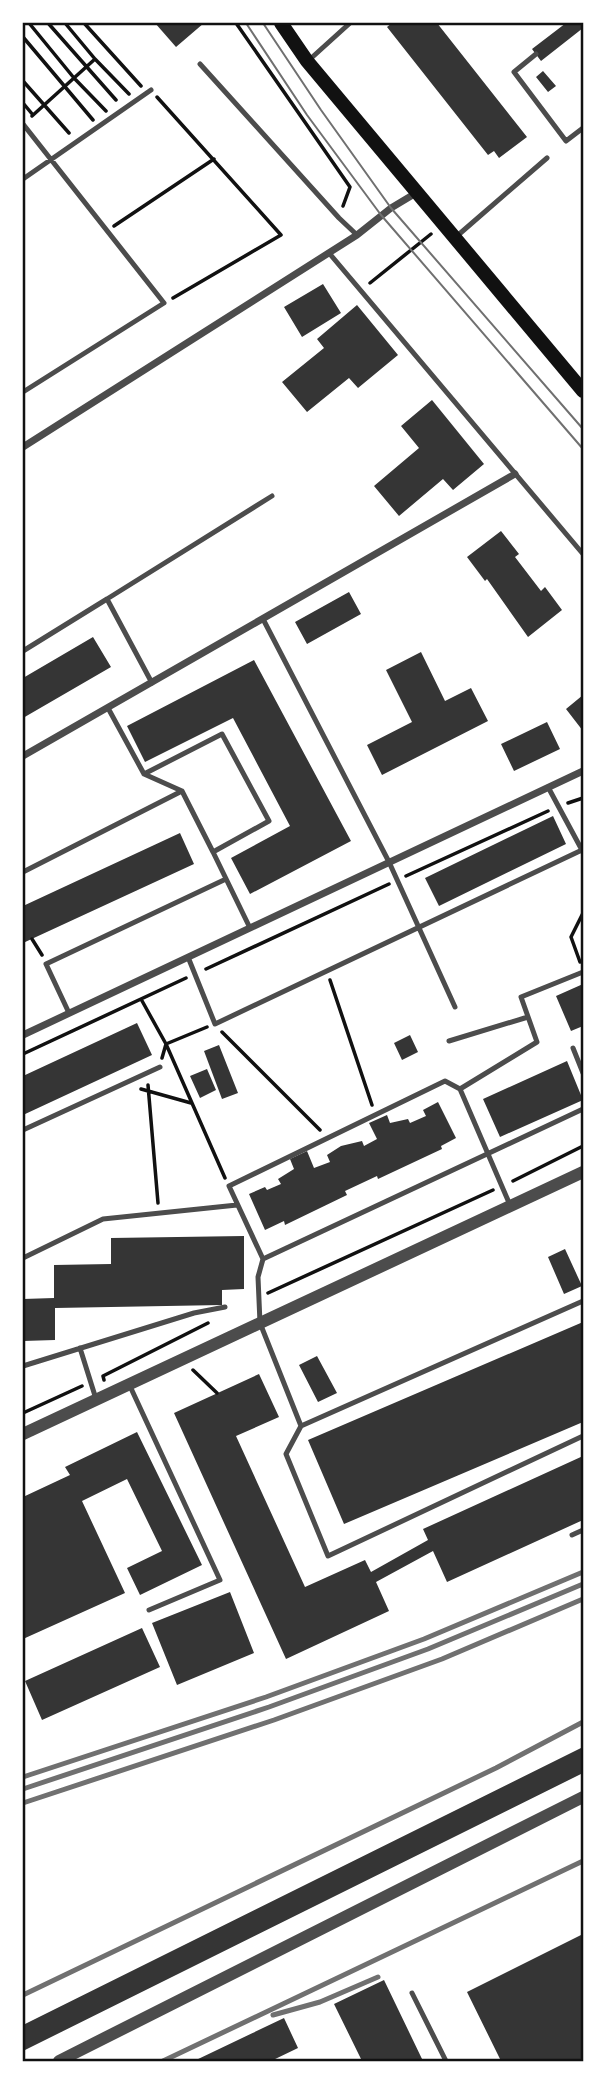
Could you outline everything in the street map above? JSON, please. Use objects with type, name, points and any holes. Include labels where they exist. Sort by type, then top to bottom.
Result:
[{"type":"main road","points":[[281,23],[307,61],[583,391]]},
{"type":"street","points":[[23,447],[357,235],[391,208],[416,193]]},
{"type":"street","points":[[23,756],[515,474]]},
{"type":"street","points":[[23,1035],[583,771]]},
{"type":"street","points":[[23,1434],[583,1172]]},
{"type":"street","points":[[59,2061],[583,1797]]},
{"type":"lane","points":[[307,61],[349,23]]},
{"type":"lane","points":[[536,54],[514,72],[566,141],[583,128]]},
{"type":"lane","points":[[200,64],[357,235]]},
{"type":"lane","points":[[23,180],[149,91]]},
{"type":"lane","points":[[23,124],[164,303],[23,392]]},
{"type":"lane","points":[[454,238],[547,158]]},
{"type":"lane","points":[[328,253],[583,554]]},
{"type":"lane","points":[[23,651],[272,496]]},
{"type":"lane","points":[[107,599],[152,683]]},
{"type":"lane","points":[[263,619],[389,862],[455,1007]]},
{"type":"lane","points":[[108,708],[144,774],[182,792],[250,928]]},
{"type":"lane","points":[[144,774],[222,734],[270,821],[213,852]]},
{"type":"lane","points":[[188,957],[215,1024],[583,851],[548,788]]},
{"type":"lane","points":[[23,872],[182,792]]},
{"type":"lane","points":[[69,1013],[46,964],[226,879]]},
{"type":"lane","points":[[460,1089],[537,1042],[521,997],[583,971]]},
{"type":"lane","points":[[449,1041],[528,1017]]},
{"type":"lane","points":[[573,1048],[583,1073]]},
{"type":"lane","points":[[23,1130],[160,1067]]},
{"type":"lane","points":[[301,1426],[260,1322],[258,1277],[263,1259],[229,1186],[445,1081],[460,1089],[510,1205]]},
{"type":"lane","points":[[263,1259],[583,1109]]},
{"type":"lane","points":[[23,1258],[103,1219],[237,1205]]},
{"type":"lane","points":[[583,1301],[301,1426],[286,1454],[328,1556],[583,1436]]},
{"type":"lane","points":[[23,1366],[194,1313],[225,1307]]},
{"type":"lane","points":[[80,1349],[96,1400]]},
{"type":"lane","points":[[129,1384],[220,1580],[149,1610]]},
{"type":"lane","points":[[572,1535],[583,1530]]},
{"type":"lane","points":[[412,1993],[446,2061]]},
{"type":"path","points":[[29,23],[74,78],[112,117]]},
{"type":"path","points":[[48,23],[124,109]]},
{"type":"path","points":[[65,23],[95,59],[136,100]]},
{"type":"path","points":[[84,23],[214,159],[281,235],[164,303]]},
{"type":"path","points":[[236,23],[350,187],[339,218]]},
{"type":"path","points":[[23,37],[98,127]]},
{"type":"path","points":[[23,124],[95,59]]},
{"type":"path","points":[[23,81],[77,142]]},
{"type":"path","points":[[23,103],[33,115]]},
{"type":"path","points":[[107,231],[214,159]]},
{"type":"path","points":[[360,291],[431,234]]},
{"type":"path","points":[[23,1054],[558,807],[583,798]]},
{"type":"path","points":[[583,913],[571,937],[583,971]]},
{"type":"path","points":[[32,939],[46,964]]},
{"type":"path","points":[[327,971],[375,1115]]},
{"type":"path","points":[[141,999],[166,1044],[229,1186]]},
{"type":"path","points":[[166,1044],[215,1024],[328,1138]]},
{"type":"path","points":[[160,1067],[166,1044]]},
{"type":"path","points":[[147,1073],[159,1213]]},
{"type":"path","points":[[122,1084],[191,1103]]},
{"type":"path","points":[[193,1370],[217,1393]]},
{"type":"path","points":[[23,1413],[91,1381]]},
{"type":"building","points":[[155,23],[204,23],[176,47]]},
{"type":"building","points":[[392,23],[437,23],[527,137],[499,158],[494,151],[488,155],[387,27]]},
{"type":"building","points":[[566,23],[583,23],[583,28],[541,61],[532,49]]},
{"type":"building","points":[[543,71],[556,86],[548,92],[536,77]]},
{"type":"building","points":[[323,284],[341,313],[302,337],[284,307]]},
{"type":"building","points":[[357,305],[398,355],[358,388],[349,378],[307,412],[282,382],[324,348],[317,339]]},
{"type":"building","points":[[432,400],[484,464],[453,490],[443,479],[399,516],[374,486],[419,448],[401,426]]},
{"type":"building","points":[[501,531],[519,554],[515,557],[541,591],[545,587],[562,610],[528,637],[487,579],[485,581],[467,557]]},
{"type":"building","points":[[349,592],[361,614],[307,644],[295,622]]},
{"type":"building","points":[[93,637],[111,667],[23,718],[23,678]]},
{"type":"building","points":[[421,652],[445,701],[471,688],[488,721],[382,775],[367,745],[412,722],[386,670]]},
{"type":"building","points":[[254,660],[351,841],[250,894],[231,858],[290,826],[233,718],[145,762],[127,726]]},
{"type":"building","points":[[583,695],[583,731],[566,709]]},
{"type":"building","points":[[547,722],[560,749],[514,771],[501,744]]},
{"type":"building","points":[[553,816],[566,844],[439,906],[425,878]]},
{"type":"building","points":[[180,833],[194,864],[23,943],[23,906]]},
{"type":"building","points":[[583,984],[583,1026],[571,1031],[556,996]]},
{"type":"building","points":[[137,1023],[152,1055],[23,1115],[23,1076]]},
{"type":"building","points":[[410,1035],[418,1052],[402,1060],[394,1043]]},
{"type":"building","points":[[219,1045],[238,1093],[222,1099],[204,1051]]},
{"type":"building","points":[[567,1061],[583,1100],[500,1137],[483,1099]]},
{"type":"building","points":[[207,1069],[216,1090],[200,1098],[190,1076]]},
{"type":"building","points":[[438,1102],[456,1138],[441,1146],[442,1149],[378,1179],[377,1176],[345,1191],[347,1195],[285,1225],[284,1221],[265,1230],[249,1194],[281,1184],[278,1179],[294,1169],[290,1159],[307,1151],[314,1168],[330,1162],[327,1155],[341,1146],[362,1141],[364,1146],[377,1139],[369,1123],[387,1115],[390,1123],[408,1119],[410,1123],[426,1116],[423,1110]]},
{"type":"building","points":[[244,1236],[244,1289],[222,1290],[222,1305],[55,1308],[55,1340],[23,1341],[23,1299],[54,1298],[54,1265],[111,1264],[111,1238]]},
{"type":"building","points":[[565,1249],[582,1286],[564,1294],[548,1257]]},
{"type":"building","points":[[583,1322],[583,1422],[344,1524],[308,1440]]},
{"type":"building","points":[[317,1356],[337,1393],[318,1402],[299,1365]]},
{"type":"building","points":[[259,1374],[279,1417],[236,1436],[305,1587],[365,1560],[371,1572],[428,1540],[423,1529],[583,1456],[583,1520],[447,1582],[433,1551],[376,1582],[389,1611],[286,1659],[174,1413]]},
{"type":"building","points":[[137,1432],[202,1565],[140,1595],[127,1568],[162,1551],[127,1479],[82,1501],[125,1593],[23,1639],[23,1497],[70,1475],[65,1467]]},
{"type":"building","points":[[230,1592],[254,1653],[177,1685],[152,1623]]},
{"type":"building","points":[[142,1628],[160,1667],[42,1720],[25,1681]]},
{"type":"building","points":[[583,1747],[583,1773],[23,2051],[23,2025]]},
{"type":"building","points":[[583,1934],[583,2061],[501,2061],[467,1992]]},
{"type":"building","points":[[384,1980],[423,2061],[362,2061],[334,2004]]},
{"type":"building","points":[[284,2018],[298,2048],[271,2061],[194,2061]]},
{"type":"tram line","points":[[246,23],[307,115],[381,215],[583,449]]},
{"type":"tram line","points":[[263,23],[391,208],[583,429]]},
{"type":"railway","points":[[23,1777],[266,1697],[424,1639],[583,1572]]},
{"type":"railway","points":[[23,1789],[269,1707],[428,1649],[583,1584]]},
{"type":"railway","points":[[23,1803],[274,1720],[442,1659],[583,1599]]},
{"type":"railway","points":[[23,1995],[496,1768],[583,1722]]},
{"type":"railway","points":[[163,2061],[583,1861]]},
{"type":"railway","points":[[273,2015],[320,2002],[378,1977]]}]
